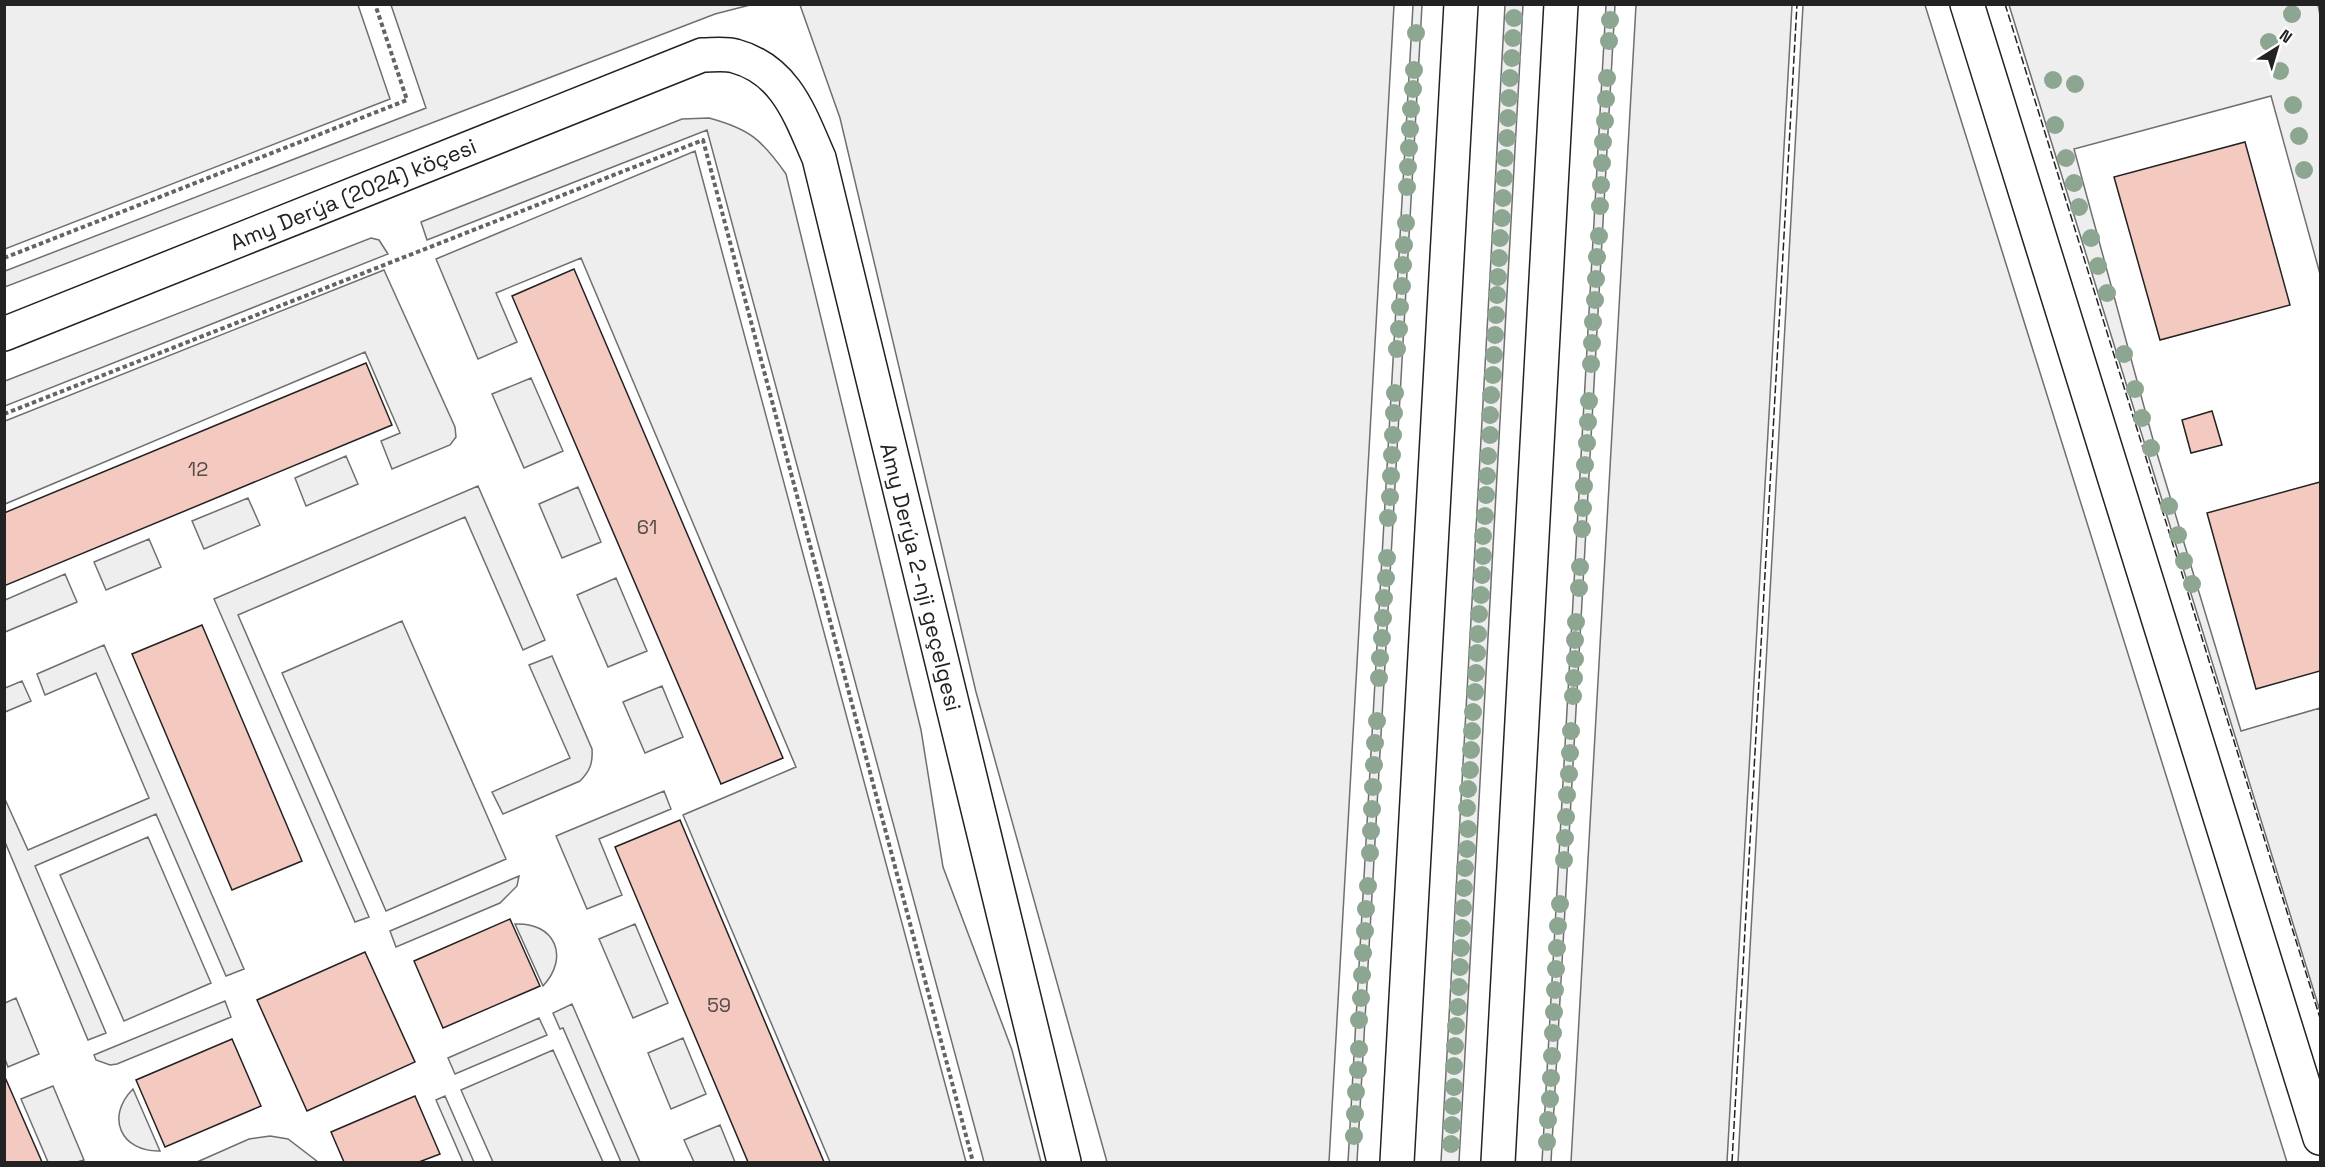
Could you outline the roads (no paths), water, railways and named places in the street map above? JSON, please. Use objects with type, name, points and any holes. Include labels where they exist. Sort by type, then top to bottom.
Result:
[{"type":"street","points":[[1397,1162],[1461,4]]},
{"type":"street","points":[[1498,1162],[1561,4]]},
{"type":"street","points":[[1967,4],[2320,1138]]},
{"type":"street","name":"Amy Derýa (2024) köçesi","points":[[4,334],[702,55]]},
{"type":"street","name":"Amy Derýa 2-nji geçelgesi","points":[[702,55],[734,56],[763,69],[791,95],[819,158],[1064,1162]]}]
